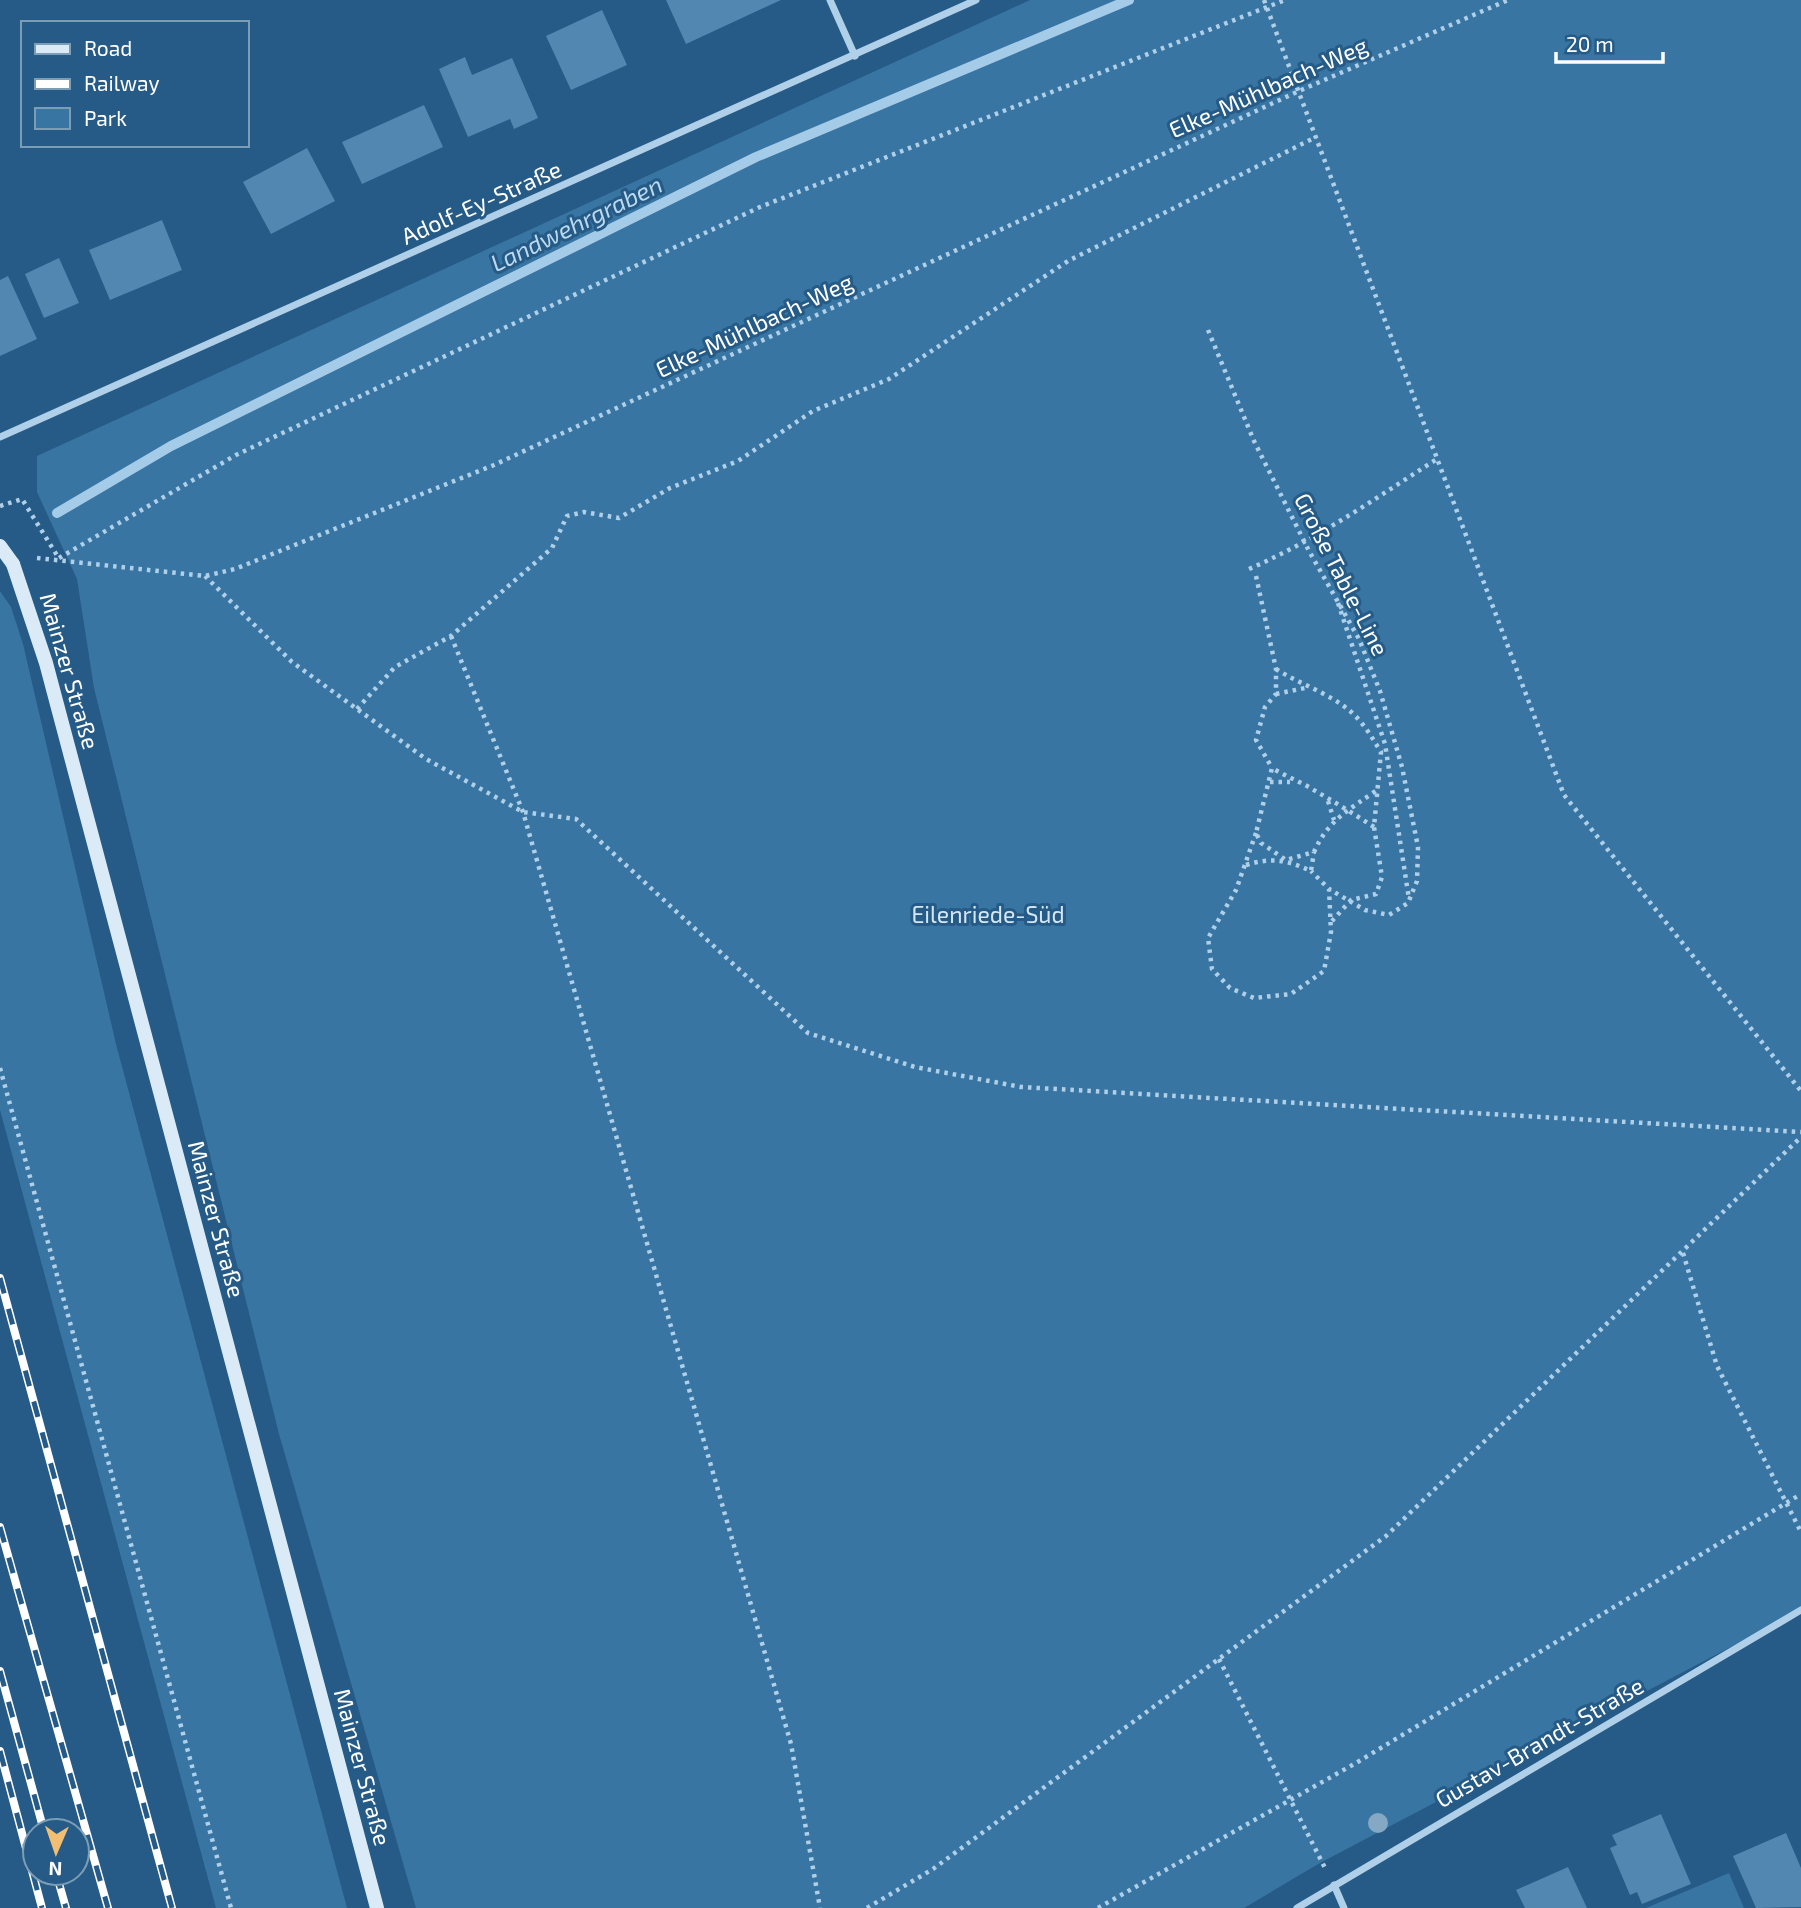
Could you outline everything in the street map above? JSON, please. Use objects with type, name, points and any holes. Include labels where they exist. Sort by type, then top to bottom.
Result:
[{"type":"street","points":[[830,0],[855,56]]},
{"type":"street","name":"Adolf-Ey-Straße","points":[[0,437],[976,0]]},
{"type":"street","name":"Mainzer Straße","points":[[0,546],[13,564],[46,663],[377,1908]]},
{"type":"street","name":"Gustav-Brandt-Straße","points":[[1297,1908],[1801,1610]]},
{"type":"street","points":[[1334,1885],[1344,1908]]},
{"type":"path","points":[[1264,0],[1564,795],[1801,1091]]},
{"type":"path","points":[[0,506],[22,499],[58,558],[236,455],[760,207],[1284,0]]},
{"type":"path","name":"Elke-Mühlbach-Weg","points":[[58,558],[205,576],[236,569],[494,465],[1298,91],[1508,0]]},
{"type":"path","points":[[357,709],[395,667],[451,636],[552,548],[567,516],[584,512],[619,518],[670,488],[738,461],[813,411],[889,379],[1068,261],[1316,137]]},
{"type":"path","name":"Große Table-Line","points":[[1208,330],[1254,441],[1304,541],[1359,639],[1376,681],[1402,767],[1418,847],[1417,881],[1409,900]]},
{"type":"path","points":[[1249,569],[1304,541],[1437,458]]},
{"type":"path","points":[[205,576],[292,662],[426,759],[523,812],[576,819],[808,1033],[915,1067],[1021,1087],[1801,1134]]},
{"type":"path","points":[[1256,576],[1276,669],[1276,694]]},
{"type":"path","points":[[1256,833],[1261,844],[1286,860],[1311,871],[1329,889],[1365,910],[1390,915],[1409,900],[1385,744],[1333,589]]},
{"type":"path","points":[[451,636],[523,812],[791,1744],[820,1908]]},
{"type":"path","points":[[1276,669],[1306,688],[1331,697],[1358,719],[1381,752],[1374,827],[1382,877],[1376,894],[1351,900],[1331,922]]},
{"type":"path","points":[[1306,688],[1276,694],[1265,707],[1256,740],[1272,768],[1374,827]]},
{"type":"path","points":[[1272,768],[1245,865],[1208,938],[1212,969],[1230,988],[1254,998],[1291,994],[1324,971],[1331,922],[1329,889]]},
{"type":"path","points":[[1270,782],[1293,781]]},
{"type":"path","points":[[1311,871],[1314,852],[1322,832],[1334,820],[1377,790]]},
{"type":"path","points":[[1328,801],[1334,820]]},
{"type":"path","points":[[1245,865],[1265,859],[1286,860],[1314,852]]},
{"type":"path","points":[[0,1068],[231,1908]]},
{"type":"path","points":[[867,1908],[933,1869],[1386,1536],[1683,1254],[1801,1134]]},
{"type":"path","points":[[1683,1254],[1717,1366],[1801,1532]]},
{"type":"path","points":[[1098,1908],[1356,1763],[1801,1494]]},
{"type":"path","points":[[1219,1659],[1334,1885]]},
{"type":"green space","name":"Eilenriede-Süd","points":[[1030,0],[1801,0],[1801,1610],[1320,1863],[1244,1908],[416,1908],[279,1434],[94,688],[77,579],[37,492],[37,456]]},
{"type":"green space","points":[[0,591],[11,607],[23,644],[116,1044],[347,1908],[216,1908],[0,1110]]},
{"type":"green space","points":[[1729,1873],[1744,1908],[1646,1908]]},
{"type":"building","points":[[666,0],[781,0],[686,44]]},
{"type":"building","points":[[602,10],[627,65],[571,90],[546,36]]},
{"type":"building","points":[[465,57],[472,75],[512,58],[538,118],[514,129],[510,119],[468,137],[439,69]]},
{"type":"building","points":[[424,105],[443,147],[362,184],[342,142]]},
{"type":"building","points":[[307,148],[335,201],[271,234],[243,182]]},
{"type":"building","points":[[162,220],[182,270],[110,300],[89,250]]},
{"type":"building","points":[[59,258],[79,303],[44,318],[25,274]]},
{"type":"building","points":[[8,276],[37,339],[0,356],[0,280]]},
{"type":"building","points":[[1661,1814],[1691,1884],[1642,1904],[1637,1892],[1630,1895],[1610,1848],[1617,1845],[1612,1835]]},
{"type":"building","points":[[1786,1833],[1801,1868],[1801,1907],[1756,1908],[1733,1856]]},
{"type":"building","points":[[1568,1867],[1587,1908],[1525,1908],[1516,1890]]},
{"type":"waterway","name":"Landwehrgraben","points":[[57,513],[171,446],[756,157],[1129,0]]},
{"type":"railway","points":[[0,1278],[172,1908]]},
{"type":"railway","points":[[0,1527],[108,1908]]},
{"type":"railway","points":[[0,1671],[40,1817]]},
{"type":"railway","points":[[0,1751],[42,1908]]},
{"type":"railway","points":[[60,1887],[66,1908]]}]
